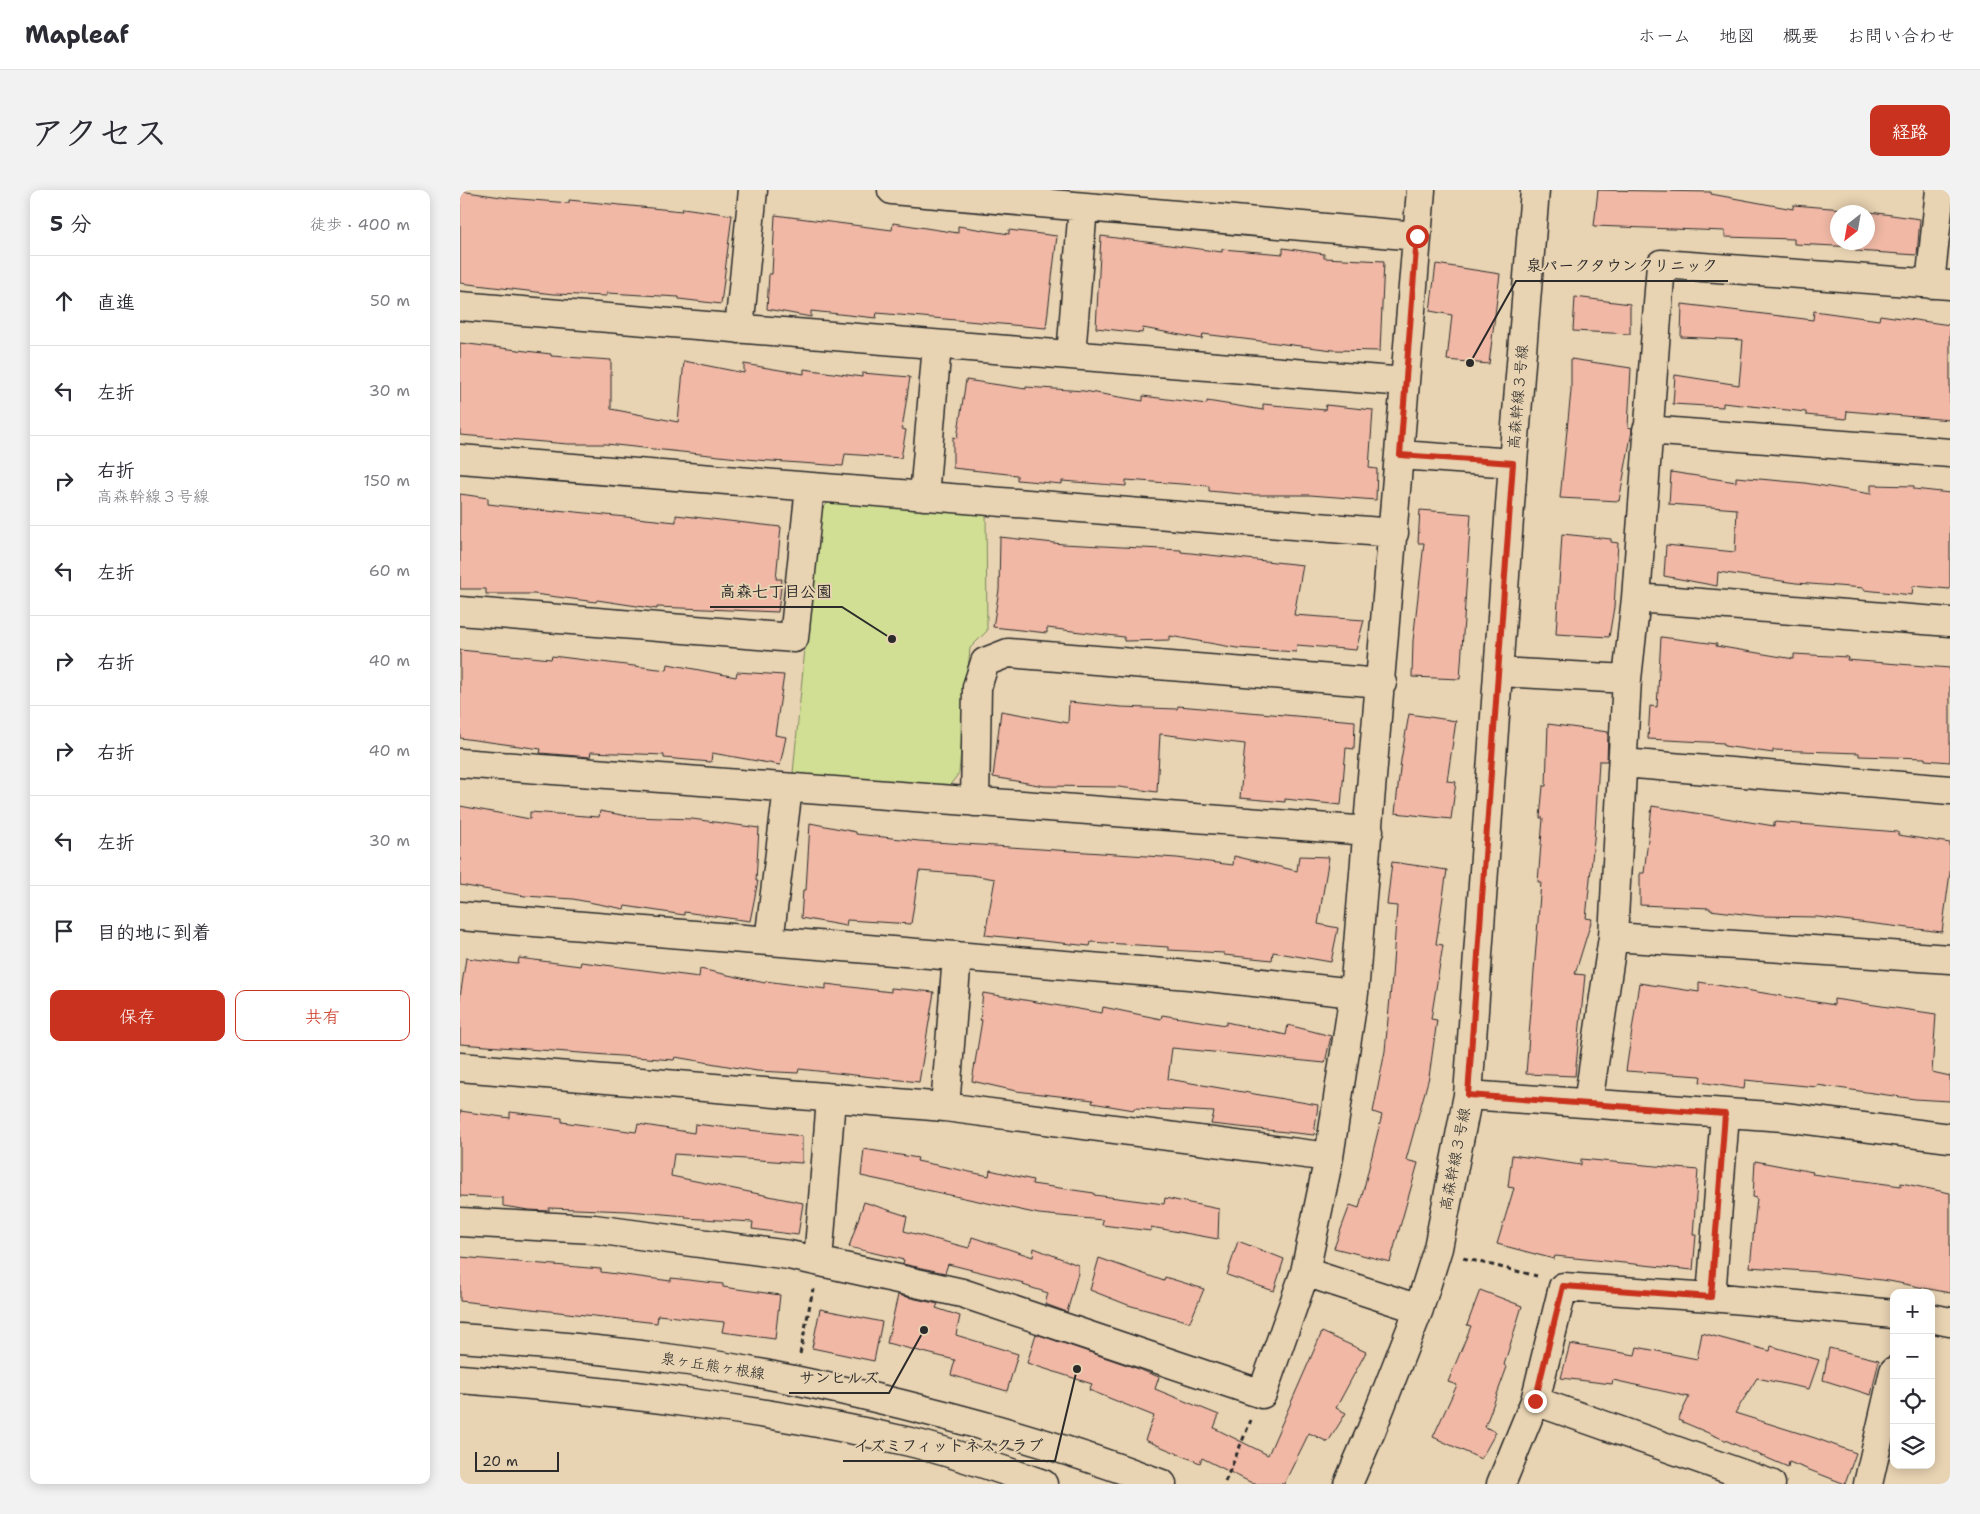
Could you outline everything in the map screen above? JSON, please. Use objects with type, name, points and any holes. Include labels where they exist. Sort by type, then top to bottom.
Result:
[{"type":"street","points":[[739,329],[753,190]]},
{"type":"street","points":[[892,190],[954,192],[1083,207],[1417,236]]},
{"type":"street","points":[[460,1222],[594,1229],[789,1255],[818,1261],[962,1293],[1262,1394],[1305,1272],[1329,1157],[1354,993],[1382,683],[1421,190]]},
{"type":"street","name":"高森幹線３号線","points":[[1348,1484],[1419,1309],[1438,1248],[1468,1095],[1513,463],[1535,190]]},
{"type":"street","points":[[1588,1104],[1614,937],[1627,680],[1636,598],[1647,430],[1661,264],[1940,285],[1940,190]]},
{"type":"street","points":[[1071,355],[1083,207]]},
{"type":"street","points":[[460,306],[1405,382]]},
{"type":"street","points":[[924,496],[937,345]]},
{"type":"street","points":[[1647,430],[1950,453]]},
{"type":"street","points":[[1400,455],[1513,463]]},
{"type":"street","points":[[460,459],[1394,533]]},
{"type":"street","points":[[460,611],[794,638],[810,487]]},
{"type":"street","points":[[1636,598],[1950,622]]},
{"type":"street","points":[[975,802],[977,686],[985,662],[1008,654],[1382,683]]},
{"type":"street","points":[[1498,672],[1627,680]]},
{"type":"street","points":[[460,763],[1369,831]]},
{"type":"street","points":[[1622,763],[1950,790]]},
{"type":"street","points":[[769,941],[788,788]]},
{"type":"street","points":[[460,916],[1189,975],[1354,993]]},
{"type":"street","points":[[1614,937],[1950,959]]},
{"type":"street","points":[[945,1107],[957,956]]},
{"type":"street","points":[[460,1067],[945,1107],[1329,1157]]},
{"type":"street","points":[[1468,1095],[1784,1117],[1950,1138]]},
{"type":"street","points":[[818,1261],[831,1099]]},
{"type":"street","points":[[1711,1297],[1725,1114]]},
{"type":"street","points":[[1305,1272],[1419,1309]]},
{"type":"street","points":[[1501,1484],[1535,1401],[1563,1286],[1890,1314]]},
{"type":"street","points":[[1935,1319],[1950,1322]]},
{"type":"street","name":"泉ヶ丘熊ヶ根線","points":[[460,1338],[570,1346],[669,1358],[795,1380],[932,1411],[1008,1432],[1090,1457],[1162,1484]]},
{"type":"street","points":[[460,1379],[614,1394],[739,1411],[832,1427],[911,1442],[1043,1484]]},
{"type":"street","points":[[1868,1484],[1892,1379]]},
{"type":"street","points":[[1535,1401],[1771,1484]]},
{"type":"path","points":[[1461,1257],[1546,1278],[1563,1286]]},
{"type":"path","points":[[800,1356],[818,1261]]},
{"type":"path","points":[[1225,1482],[1262,1394]]},
{"type":"green space","points":[[833,498],[986,511],[987,631],[970,648],[959,773],[947,789],[793,773],[818,513]]},
{"type":"building","points":[[1598,190],[1711,192],[1711,194],[1793,209],[1793,205],[1830,208],[1830,246],[1794,244],[1794,239],[1725,237],[1725,231],[1594,226]]},
{"type":"building","points":[[460,191],[508,198],[569,203],[569,200],[682,211],[683,208],[732,215],[721,304],[679,299],[679,297],[607,293],[607,296],[553,294],[460,283]]},
{"type":"building","points":[[1875,213],[1920,219],[1917,255],[1856,251],[1875,250]]},
{"type":"building","points":[[775,215],[892,230],[893,223],[958,233],[958,226],[1009,234],[1009,230],[1057,236],[1046,328],[877,313],[876,318],[811,311],[811,317],[767,309],[769,274],[772,274]]},
{"type":"building","points":[[1101,236],[1222,252],[1222,249],[1283,254],[1283,248],[1324,254],[1324,258],[1384,261],[1380,351],[1333,350],[1203,334],[1202,339],[1143,328],[1142,333],[1096,328]]},
{"type":"building","points":[[1436,264],[1500,274],[1489,364],[1447,360],[1452,315],[1430,311]]},
{"type":"building","points":[[1575,297],[1630,304],[1630,334],[1573,331]]},
{"type":"building","points":[[1682,304],[1813,320],[1814,311],[1879,320],[1880,315],[1950,325],[1950,420],[1847,411],[1846,419],[1806,415],[1806,412],[1723,403],[1723,407],[1673,404],[1675,375],[1739,385],[1743,340],[1681,337]]},
{"type":"building","points":[[460,343],[551,354],[551,356],[611,360],[611,409],[678,422],[684,361],[744,373],[744,364],[804,374],[804,369],[862,377],[862,373],[910,377],[902,429],[906,430],[901,458],[845,454],[843,466],[757,460],[606,444],[568,444],[460,435]]},
{"type":"building","points":[[1571,359],[1631,368],[1628,427],[1632,428],[1632,431],[1619,501],[1560,498],[1571,391]]},
{"type":"building","points":[[966,380],[1026,389],[1026,387],[1084,391],[1143,401],[1143,396],[1207,404],[1207,401],[1263,410],[1263,404],[1325,410],[1326,405],[1373,410],[1369,468],[1377,469],[1376,500],[1310,495],[1252,495],[1209,491],[1209,486],[1126,480],[1126,486],[1062,481],[1062,484],[1017,480],[1017,475],[953,468],[953,437],[957,438]]},
{"type":"building","points":[[1671,472],[1736,482],[1736,477],[1805,483],[1871,494],[1871,485],[1914,486],[1914,489],[1950,493],[1950,589],[1913,586],[1912,595],[1864,590],[1864,588],[1796,583],[1718,572],[1717,586],[1664,576],[1666,545],[1735,552],[1737,509],[1669,504]]},
{"type":"building","points":[[460,494],[488,498],[488,504],[556,512],[556,510],[676,522],[676,515],[781,527],[776,579],[782,579],[778,612],[657,607],[657,609],[597,600],[596,602],[534,594],[486,594],[486,589],[460,589]]},
{"type":"building","points":[[1420,510],[1471,514],[1460,679],[1412,677],[1413,641],[1424,543],[1418,543]]},
{"type":"building","points":[[1562,534],[1611,539],[1611,542],[1618,543],[1614,607],[1609,637],[1556,634]]},
{"type":"building","points":[[1000,537],[1063,544],[1181,550],[1181,552],[1303,565],[1294,615],[1364,620],[1356,650],[1297,645],[1296,652],[1237,648],[1170,636],[1170,640],[1124,641],[1124,637],[1047,628],[1047,633],[993,627],[999,590]]},
{"type":"building","points":[[1661,637],[1717,644],[1716,646],[1794,659],[1794,654],[1848,657],[1847,660],[1950,668],[1950,762],[1925,760],[1925,758],[1859,756],[1859,753],[1773,750],[1773,753],[1724,746],[1724,743],[1648,739],[1650,706],[1657,707]]},
{"type":"building","points":[[460,650],[551,659],[552,656],[667,670],[668,664],[736,677],[737,672],[784,675],[775,735],[786,737],[780,765],[712,753],[711,762],[664,758],[664,755],[591,752],[590,757],[540,753],[541,749],[460,738]]},
{"type":"building","points":[[1069,702],[1121,707],[1177,709],[1178,706],[1355,721],[1354,749],[1346,748],[1341,805],[1285,799],[1285,802],[1240,798],[1245,744],[1160,734],[1157,792],[1119,787],[1044,786],[993,777],[1001,711],[1068,723]]},
{"type":"building","points":[[1409,714],[1456,721],[1447,781],[1456,782],[1451,819],[1395,813]]},
{"type":"building","points":[[1548,724],[1608,732],[1607,761],[1599,761],[1595,830],[1586,918],[1592,919],[1575,974],[1585,975],[1575,1076],[1526,1074],[1541,882],[1538,882],[1543,818],[1540,818],[1543,786],[1546,786]]},
{"type":"building","points":[[460,806],[530,819],[530,812],[599,817],[600,811],[633,817],[692,819],[759,828],[756,881],[758,881],[750,921],[684,912],[684,915],[625,906],[624,909],[573,899],[525,896],[460,885]]},
{"type":"building","points":[[1652,806],[1774,826],[1774,822],[1898,832],[1898,835],[1950,843],[1950,873],[1942,932],[1818,917],[1760,916],[1710,910],[1710,908],[1640,905],[1640,873],[1644,873]]},
{"type":"building","points":[[810,823],[856,832],[856,834],[919,841],[1177,858],[1233,865],[1234,856],[1297,871],[1299,856],[1329,857],[1318,924],[1338,928],[1331,962],[1273,952],[1272,960],[1224,955],[1224,953],[1168,950],[1168,947],[1091,942],[1090,946],[985,935],[995,879],[972,875],[919,871],[911,924],[847,920],[846,926],[801,918],[803,890],[806,890]]},
{"type":"building","points":[[1392,862],[1447,870],[1436,944],[1443,945],[1431,1019],[1437,1020],[1429,1077],[1406,1160],[1418,1163],[1390,1262],[1334,1248],[1350,1205],[1359,1208],[1382,1115],[1373,1112],[1385,1051],[1392,977],[1397,906],[1387,905]]},
{"type":"building","points":[[466,958],[518,964],[519,958],[580,966],[581,962],[699,977],[700,969],[765,983],[765,981],[826,989],[826,984],[891,992],[891,988],[934,992],[919,1082],[799,1069],[798,1073],[757,1071],[675,1057],[674,1060],[460,1044],[460,997]]},
{"type":"building","points":[[1699,982],[1834,1005],[1834,999],[1936,1014],[1932,1072],[1950,1076],[1950,1101],[1915,1099],[1817,1085],[1817,1087],[1745,1080],[1744,1089],[1700,1082],[1701,1076],[1626,1071],[1639,983],[1699,992]]},
{"type":"building","points":[[983,993],[1102,1013],[1103,1007],[1161,1019],[1162,1015],[1226,1025],[1226,1022],[1286,1035],[1288,1025],[1331,1036],[1325,1063],[1172,1048],[1168,1079],[1318,1105],[1314,1135],[1211,1124],[1214,1112],[1134,1108],[1134,1110],[1092,1103],[1093,1100],[1016,1091],[972,1081],[982,1020],[980,1020]]},
{"type":"building","points":[[460,1111],[510,1118],[510,1112],[562,1118],[562,1122],[636,1132],[638,1124],[694,1133],[695,1124],[802,1136],[802,1163],[674,1154],[671,1176],[803,1203],[798,1235],[752,1229],[753,1222],[685,1218],[686,1216],[628,1211],[549,1208],[549,1211],[529,1210],[503,1206],[503,1198],[460,1196]]},
{"type":"building","points":[[864,1149],[918,1158],[917,1161],[989,1176],[990,1170],[1033,1180],[1032,1184],[1094,1193],[1094,1195],[1164,1204],[1165,1198],[1219,1209],[1218,1239],[1151,1227],[1151,1231],[1102,1225],[1103,1220],[1039,1214],[861,1176]]},
{"type":"building","points":[[1512,1155],[1581,1165],[1581,1159],[1698,1170],[1693,1235],[1696,1235],[1693,1270],[1555,1256],[1554,1259],[1497,1244],[1514,1188],[1508,1187]]},
{"type":"building","points":[[1755,1161],[1813,1172],[1812,1174],[1901,1186],[1901,1183],[1950,1193],[1950,1293],[1889,1281],[1818,1272],[1750,1267],[1757,1198],[1753,1197]]},
{"type":"building","points":[[864,1202],[907,1216],[904,1231],[969,1248],[972,1237],[1033,1257],[1034,1248],[1078,1265],[1078,1273],[1067,1312],[1045,1304],[1048,1293],[1023,1285],[1024,1283],[948,1264],[945,1273],[903,1264],[904,1260],[849,1247]]},
{"type":"building","points":[[1238,1241],[1284,1259],[1274,1291],[1227,1275]]},
{"type":"building","points":[[460,1257],[601,1269],[601,1272],[671,1281],[671,1278],[723,1284],[723,1287],[780,1295],[775,1339],[722,1332],[724,1322],[658,1315],[657,1323],[460,1301]]},
{"type":"building","points":[[1099,1258],[1164,1281],[1165,1277],[1204,1289],[1190,1322],[1128,1305],[1090,1290]]},
{"type":"building","points":[[1480,1290],[1522,1306],[1504,1365],[1507,1367],[1485,1427],[1496,1432],[1481,1459],[1433,1437],[1457,1385],[1448,1382],[1471,1326],[1467,1325]]},
{"type":"building","points":[[898,1295],[938,1304],[936,1308],[960,1316],[956,1335],[1018,1354],[1007,1391],[951,1375],[955,1360],[887,1343]]},
{"type":"building","points":[[820,1309],[882,1322],[874,1361],[812,1348]]},
{"type":"building","points":[[1322,1332],[1366,1352],[1336,1408],[1346,1413],[1328,1442],[1309,1433],[1284,1484],[1254,1484],[1202,1458],[1200,1463],[1145,1440],[1154,1416],[1089,1390],[1092,1384],[1027,1363],[1036,1334],[1136,1368],[1159,1377],[1155,1389],[1219,1415],[1214,1428],[1268,1455]]},
{"type":"building","points":[[1702,1333],[1770,1351],[1771,1346],[1819,1360],[1809,1389],[1757,1378],[1735,1413],[1856,1453],[1845,1484],[1789,1462],[1788,1467],[1678,1420],[1689,1397],[1613,1380],[1612,1384],[1561,1378],[1570,1344],[1635,1355],[1637,1347],[1697,1359]]},
{"type":"building","points":[[1829,1348],[1879,1360],[1871,1395],[1823,1380]]},
{"type":"place","name":"泉パークタウンクリニック","points":[[1470,363]]},
{"type":"place","name":"高森七丁目公園","points":[[892,639]]},
{"type":"place","name":"サンヒルズ","points":[[924,1330]]},
{"type":"place","name":"イズミフィットネスクラブ","points":[[1077,1369]]},
{"type":"route","points":[[1417,236],[1400,455],[1513,463],[1468,1095],[1725,1114],[1711,1297],[1563,1286],[1535,1401]]}]
